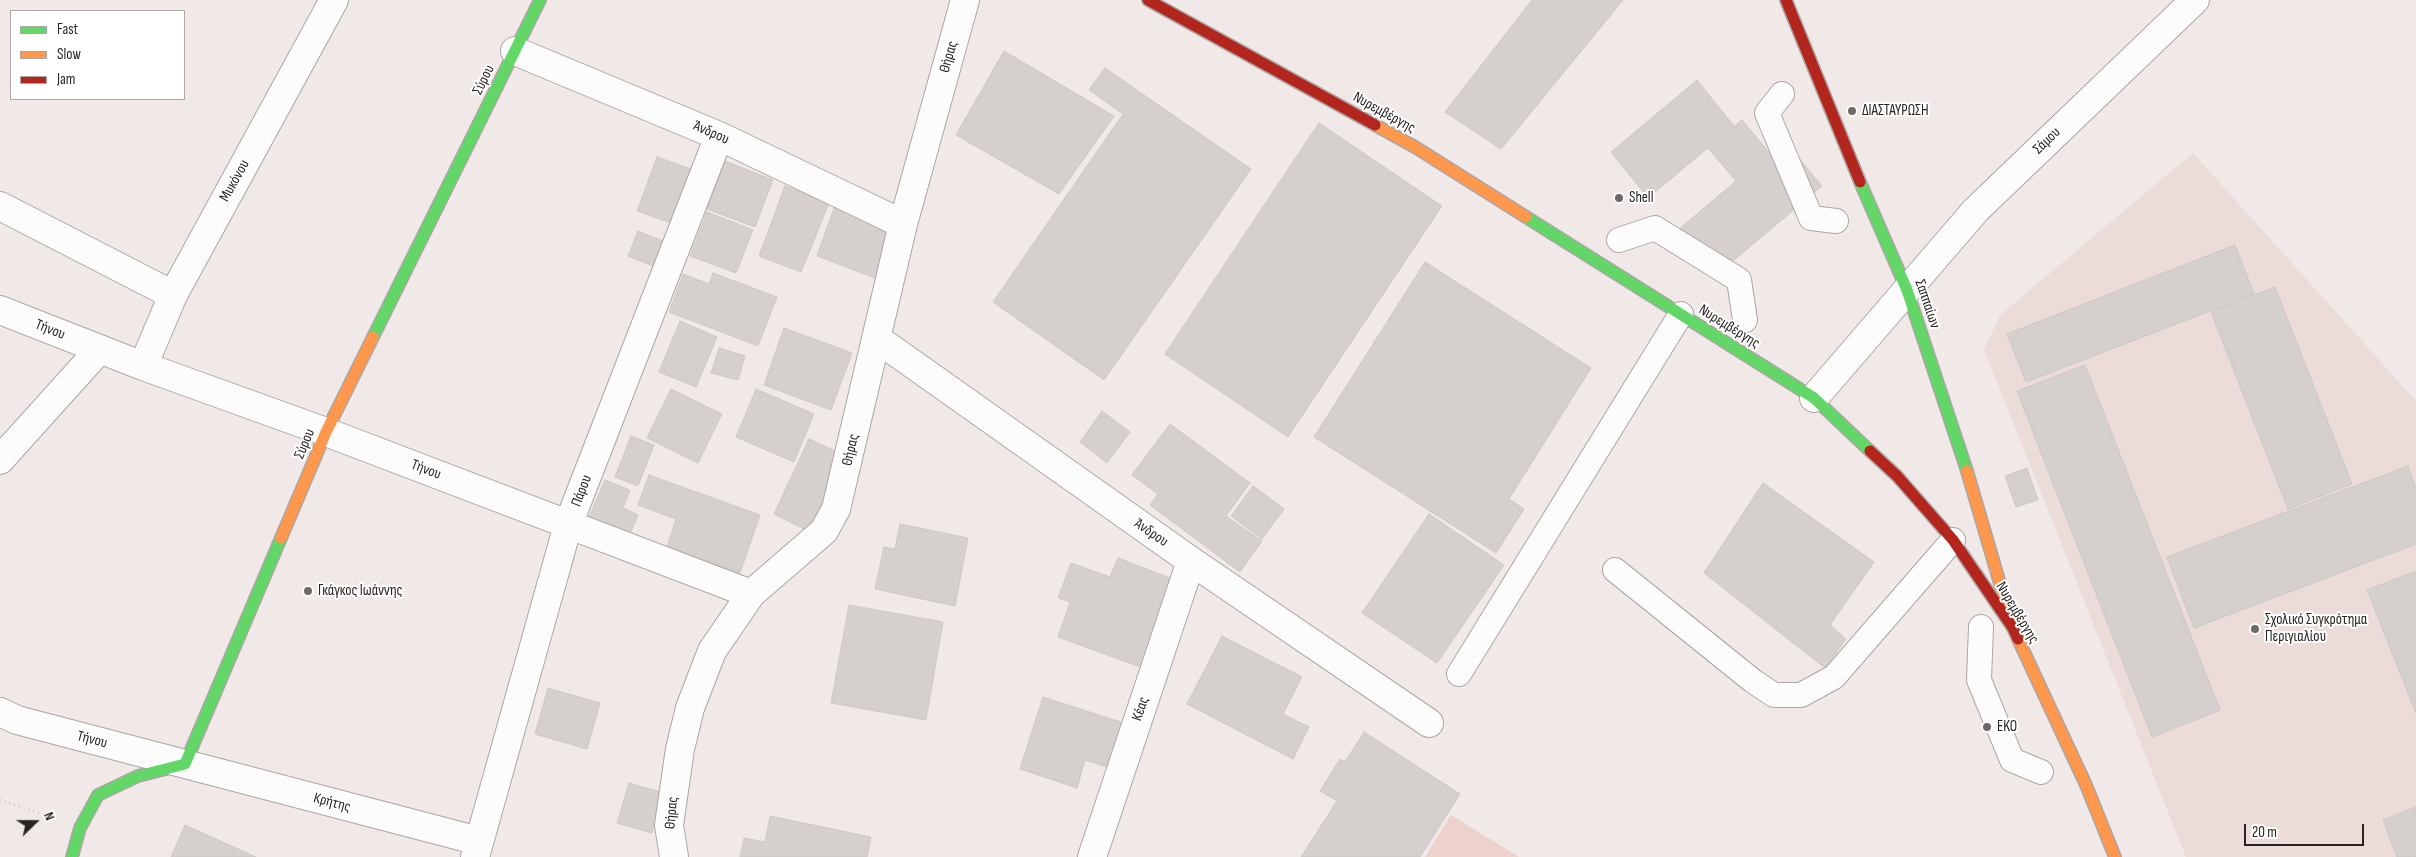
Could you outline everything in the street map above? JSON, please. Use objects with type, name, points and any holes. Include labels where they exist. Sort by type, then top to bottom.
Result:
[{"type":"street","name":"Μυκόνου","points":[[142,366],[173,295],[334,0]]},
{"type":"street","name":"Σύρου","points":[[185,764],[326,432],[540,0]]},
{"type":"street","name":"Θήρας","points":[[674,857],[669,825],[680,749],[690,708],[712,651],[751,594],[824,531],[836,509],[903,224],[965,0]]},
{"type":"street","name":"Νυρεμβέργης","points":[[1148,0],[1415,147],[1814,398],[1897,476],[1953,540],[2013,628],[2086,785],[2115,857]]},
{"type":"street","name":"Σαππαίων","points":[[1786,0],[1837,129],[1907,290],[1975,497],[2013,628]]},
{"type":"street","name":"Σάμου","points":[[1814,398],[1976,210],[2195,0]]},
{"type":"street","name":"Άνδρου","points":[[515,51],[719,136],[903,224]]},
{"type":"street","name":"Πάρου","points":[[477,849],[568,525],[719,136]]},
{"type":"street","points":[[0,206],[173,295]]},
{"type":"street","name":"Τήνου","points":[[0,310],[142,366],[326,432],[751,594]]},
{"type":"street","name":"Άνδρου","points":[[876,338],[1191,561],[1429,723]]},
{"type":"street","points":[[0,460],[100,349]]},
{"type":"street","name":"Κέας","points":[[1092,857],[1191,561]]},
{"type":"street","name":"Τήνου","points":[[0,712],[18,720],[185,764]]},
{"type":"street","points":[[72,857],[80,828],[98,795],[138,776],[185,764]]},
{"type":"street","name":"Κρήτης","points":[[185,764],[477,849]]},
{"type":"lane","points":[[1782,94],[1767,113],[1812,218],[1836,222]]},
{"type":"lane","points":[[1619,240],[1655,228],[1739,280],[1745,320]]},
{"type":"lane","points":[[1459,674],[1680,314]]},
{"type":"lane","points":[[1615,570],[1753,681],[1774,695],[1800,695],[1834,677],[1953,540]]},
{"type":"lane","points":[[1981,627],[1979,680],[2004,742],[2012,760],[2041,772]]},
{"type":"path","points":[[0,800],[80,828]]},
{"type":"shaded area","name":"Σχολικό Συγκρότημα Περιγιαλίου","points":[[2193,153],[2416,401],[2416,857],[2186,857],[1984,350],[2000,315]]},
{"type":"shaded area","points":[[1451,815],[1519,857],[1425,857]]},
{"type":"building","points":[[1532,0],[1623,0],[1501,149],[1445,112]]},
{"type":"building","points":[[1004,51],[1114,116],[1059,194],[956,135]]},
{"type":"building","points":[[1105,68],[1251,169],[1104,380],[993,302],[1123,114],[1089,90]]},
{"type":"building","points":[[1697,80],[1734,126],[1648,198],[1611,152]]},
{"type":"building","points":[[1742,120],[1772,156],[1787,144],[1822,186],[1714,277],[1677,231],[1736,181],[1708,148]]},
{"type":"building","points":[[1319,123],[1442,206],[1288,437],[1165,354]]},
{"type":"building","points":[[657,157],[697,171],[677,225],[637,211]]},
{"type":"building","points":[[725,161],[773,180],[755,227],[707,209]]},
{"type":"building","points":[[785,186],[829,203],[801,272],[759,256]]},
{"type":"building","points":[[834,208],[892,230],[875,278],[817,256]]},
{"type":"building","points":[[707,212],[753,230],[736,273],[690,256]]},
{"type":"building","points":[[638,231],[673,245],[663,270],[628,256]]},
{"type":"building","points":[[2235,245],[2254,294],[2026,382],[2007,334]]},
{"type":"building","points":[[1425,262],[1591,368],[1509,499],[1524,509],[1496,553],[1314,437]]},
{"type":"building","points":[[713,273],[777,297],[758,346],[669,312],[683,274],[709,284]]},
{"type":"building","points":[[2275,287],[2352,484],[2288,509],[2211,312]]},
{"type":"building","points":[[680,321],[717,337],[696,387],[659,372]]},
{"type":"building","points":[[784,328],[852,353],[831,410],[764,385]]},
{"type":"building","points":[[719,348],[745,356],[738,380],[711,373]]},
{"type":"building","points":[[2085,365],[2220,710],[2152,737],[2017,391]]},
{"type":"building","points":[[671,389],[722,414],[698,463],[647,438]]},
{"type":"building","points":[[756,389],[814,414],[794,462],[736,437]]},
{"type":"building","points":[[1102,411],[1130,432],[1107,463],[1080,442]]},
{"type":"building","points":[[1170,424],[1250,483],[1226,516],[1262,541],[1240,572],[1150,505],[1158,494],[1132,475]]},
{"type":"building","points":[[631,436],[654,445],[638,486],[615,477]]},
{"type":"building","points":[[809,439],[846,456],[810,532],[774,514]]},
{"type":"building","points":[[2408,466],[2416,488],[2416,544],[2194,628],[2167,557]]},
{"type":"building","points":[[2027,468],[2038,500],[2016,507],[2005,476]]},
{"type":"building","points":[[649,475],[760,515],[740,573],[667,547],[676,519],[638,505]]},
{"type":"building","points":[[605,480],[630,490],[623,508],[638,515],[627,541],[586,524]]},
{"type":"building","points":[[1763,483],[1874,562],[1830,625],[1846,639],[1825,668],[1704,573]]},
{"type":"building","points":[[1253,486],[1284,509],[1262,539],[1231,516]]},
{"type":"building","points":[[1429,514],[1504,565],[1437,663],[1362,613]]},
{"type":"building","points":[[900,524],[968,538],[955,606],[875,589],[884,547],[895,549]]},
{"type":"building","points":[[1118,558],[1175,580],[1143,668],[1058,637],[1070,602],[1058,598],[1071,563],[1110,577]]},
{"type":"building","points":[[2416,571],[2416,713],[2367,590]]},
{"type":"building","points":[[849,605],[943,622],[926,720],[831,703]]},
{"type":"building","points":[[1222,636],[1302,677],[1283,714],[1309,727],[1293,759],[1187,704]]},
{"type":"building","points":[[548,688],[600,703],[587,749],[535,734]]},
{"type":"building","points":[[1043,697],[1127,724],[1113,769],[1085,760],[1077,788],[1020,769]]},
{"type":"building","points":[[1364,732],[1460,794],[1420,857],[1301,857],[1337,801],[1320,791],[1340,759],[1345,762]]},
{"type":"building","points":[[629,783],[664,793],[652,833],[617,823]]},
{"type":"building","points":[[2416,807],[2416,857],[2397,857],[2383,820]]},
{"type":"building","points":[[770,816],[871,837],[867,857],[740,857],[744,838],[765,842]]},
{"type":"building","points":[[185,825],[256,857],[171,857]]},
{"type":"traffic: fast","points":[[373,337],[540,0]]},
{"type":"traffic: fast","points":[[1860,182],[1907,290],[1967,471]]},
{"type":"traffic: fast","points":[[1526,217],[1814,398],[1870,451]]},
{"type":"traffic: fast","points":[[72,857],[80,828],[98,795],[138,776],[185,764],[281,538]]},
{"type":"traffic: slow","points":[[1375,125],[1415,147],[1526,217]]},
{"type":"traffic: slow","points":[[281,538],[326,432],[373,337]]},
{"type":"traffic: slow","points":[[1967,471],[2011,621]]},
{"type":"traffic: slow","points":[[2018,639],[2086,785],[2115,857]]},
{"type":"traffic: jam","points":[[1148,0],[1375,125]]},
{"type":"traffic: jam","points":[[1786,0],[1860,182]]},
{"type":"traffic: jam","points":[[1870,451],[1897,476],[1953,540],[2013,628],[2018,639]]},
{"type":"place","name":"ΔΙΑΣΤΑΥΡΩΣΗ","points":[[1852,111]]},
{"type":"place","name":"Shell","points":[[1619,198]]},
{"type":"place","name":"Γκάγκος Ιωάννης","points":[[308,591]]},
{"type":"place","name":"Σχολικό Συγκρότημα Περιγιαλίου","points":[[2255,629]]},
{"type":"place","name":"EKO","points":[[1987,727]]}]
